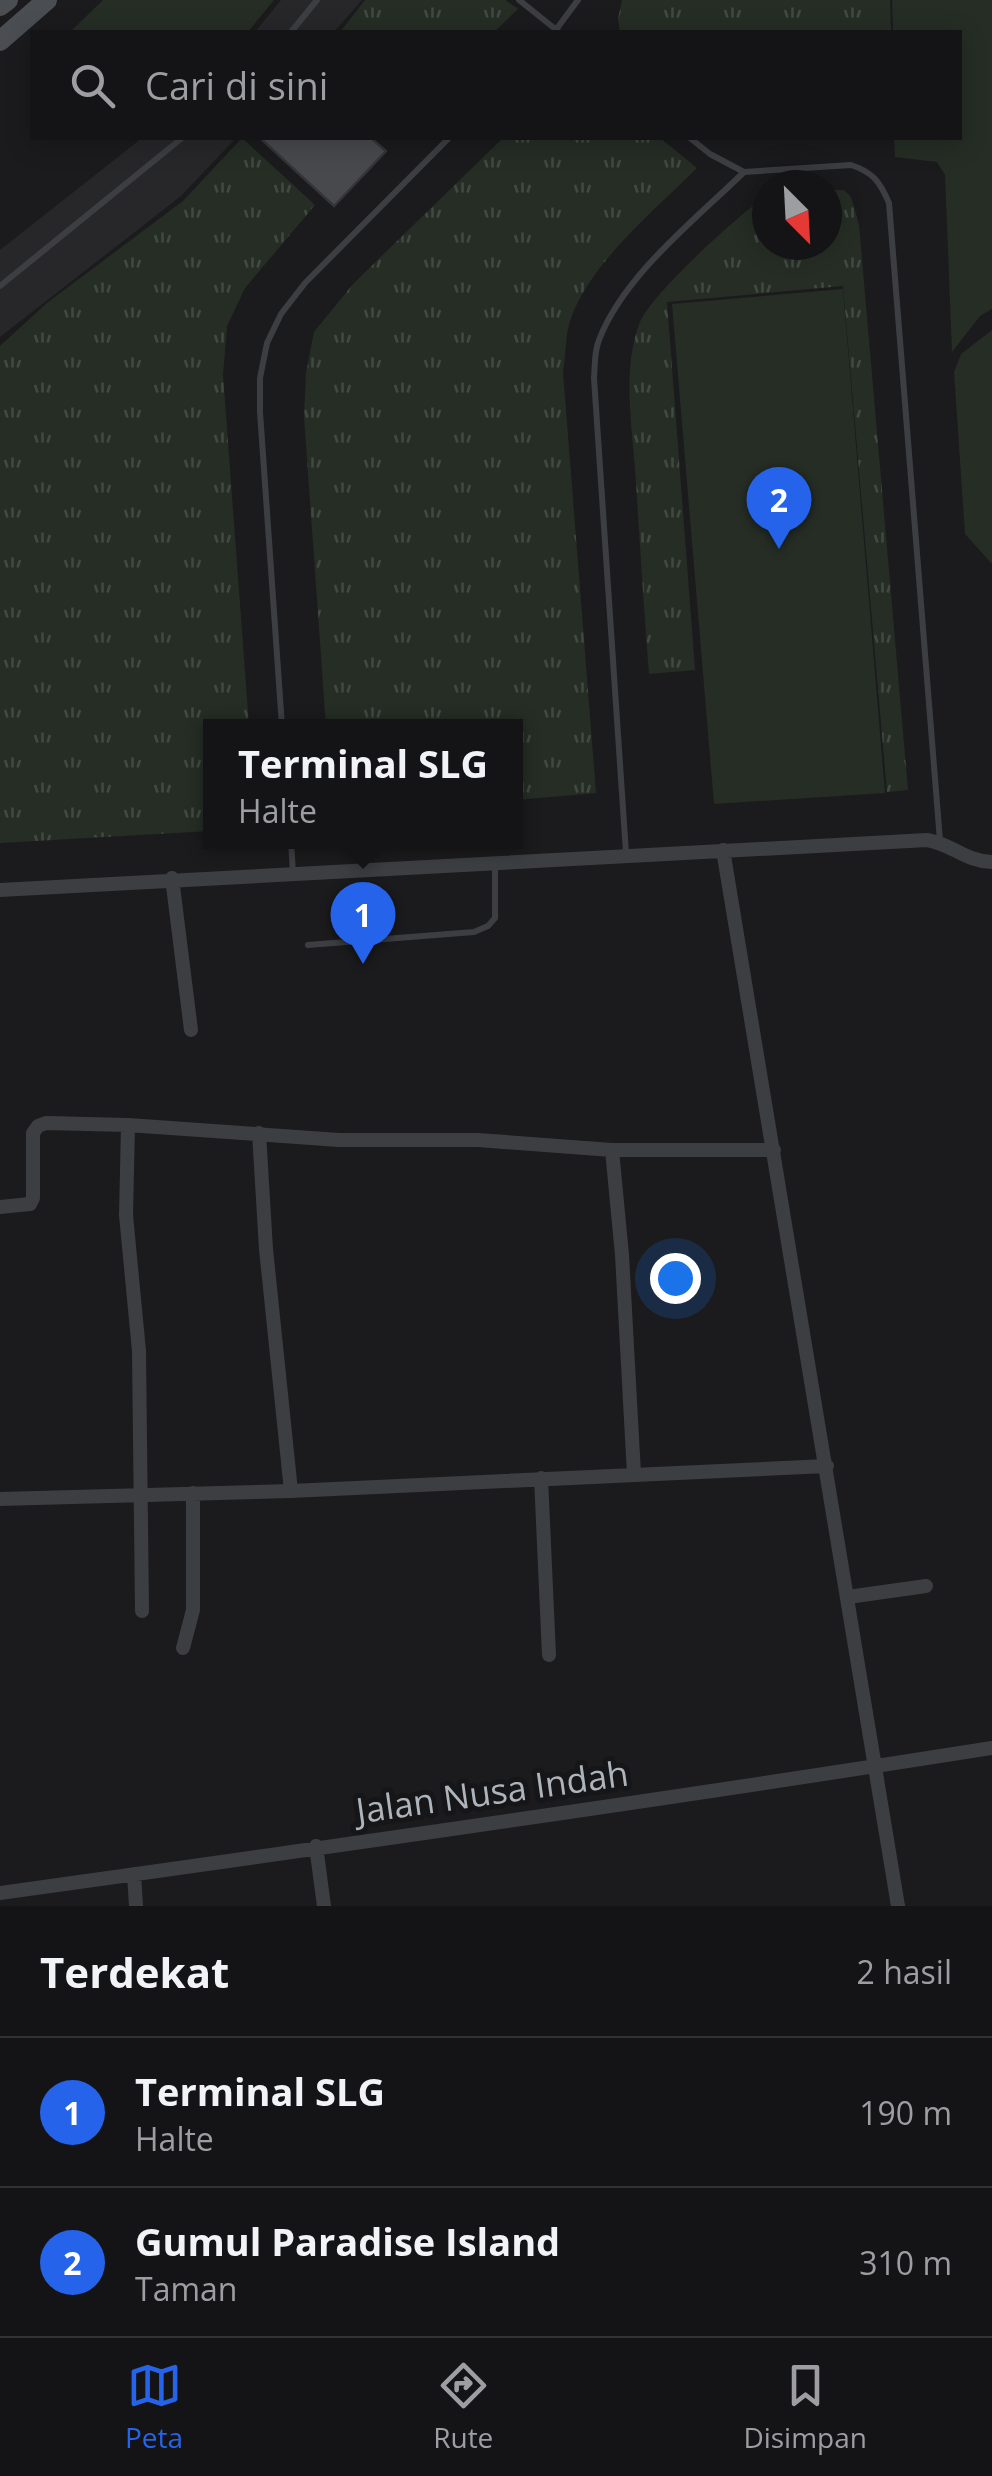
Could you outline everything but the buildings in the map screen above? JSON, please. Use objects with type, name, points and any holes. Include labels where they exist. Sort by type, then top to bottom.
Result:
[{"type":"main road","points":[[0,6],[8,0]]},
{"type":"main road","points":[[0,41],[47,0]]},
{"type":"street","points":[[0,890],[172,878],[940,842],[968,860],[992,862]]},
{"type":"street","points":[[723,850],[898,1906]]},
{"type":"street","points":[[172,878],[191,1030]]},
{"type":"street","points":[[0,1206],[30,1204],[33,1133],[46,1123],[128,1124],[339,1140],[478,1140],[612,1150],[774,1150]]},
{"type":"street","points":[[128,1124],[126,1214],[139,1350],[142,1611]]},
{"type":"street","points":[[259,1133],[266,1249],[291,1491]]},
{"type":"street","points":[[612,1150],[634,1474]]},
{"type":"street","points":[[0,1500],[827,1466]]},
{"type":"street","points":[[541,1478],[550,1655]]},
{"type":"street","points":[[183,1648],[193,1610],[192,1493]]},
{"type":"street","points":[[848,1597],[926,1586]]},
{"type":"street","name":"Jalan Nusa Indah","points":[[0,1893],[992,1748]]},
{"type":"street","points":[[316,1846],[324,1906]]},
{"type":"street","points":[[134,1874],[136,1906]]},
{"type":"lane","points":[[292,30],[318,0]]},
{"type":"lane","points":[[519,0],[554,30]]},
{"type":"lane","points":[[557,30],[578,0]]},
{"type":"lane","points":[[0,286],[180,140]]},
{"type":"lane","points":[[282,719],[260,412],[260,378],[267,343],[281,314],[304,283],[447,140]]},
{"type":"lane","points":[[692,140],[744,172],[851,164],[879,181],[889,203],[940,842]]},
{"type":"lane","points":[[626,856],[594,378],[597,345],[610,316],[636,278],[744,172]]},
{"type":"lane","points":[[291,849],[293,873]]},
{"type":"lane","points":[[308,945],[474,932],[494,918],[495,863]]},
{"type":"shaded area","points":[[281,0],[362,0],[336,30],[257,30]]},
{"type":"shaded area","points":[[139,140],[234,140],[181,196],[0,337],[0,250]]},
{"type":"green space","points":[[103,0],[274,0],[250,30],[72,30]]},
{"type":"green space","points":[[365,0],[505,0],[518,9],[496,30],[342,30]]},
{"type":"green space","points":[[622,0],[890,0],[891,30],[620,30]]},
{"type":"green space","points":[[892,0],[992,0],[992,309],[980,316],[952,352],[945,175],[937,162],[895,157],[894,140],[962,140],[962,30],[893,30]]},
{"type":"green space","points":[[244,140],[315,205],[245,288],[227,326],[223,375],[248,719],[203,719],[203,831],[0,843],[0,346],[47,303],[183,201]]},
{"type":"green space","points":[[501,140],[662,140],[697,168],[609,257],[580,297],[569,324],[563,372],[596,793],[523,799],[523,719],[326,719],[304,416],[306,373],[314,332],[354,283]]},
{"type":"green space","points":[[842,190],[851,197],[859,225],[908,790],[887,792],[843,286],[667,302],[695,670],[649,674],[630,401],[631,360],[640,322],[647,310],[716,238],[752,207],[752,260],[842,260]]},
{"type":"green space","points":[[843,289],[885,793],[714,804],[672,304]]},
{"type":"green space","points":[[992,330],[992,564],[965,534],[954,372],[961,354]]},
{"type":"place","name":"Gumul Paradise Island","points":[[779,549]]},
{"type":"place","name":"Terminal SLG","points":[[363,964]]}]
